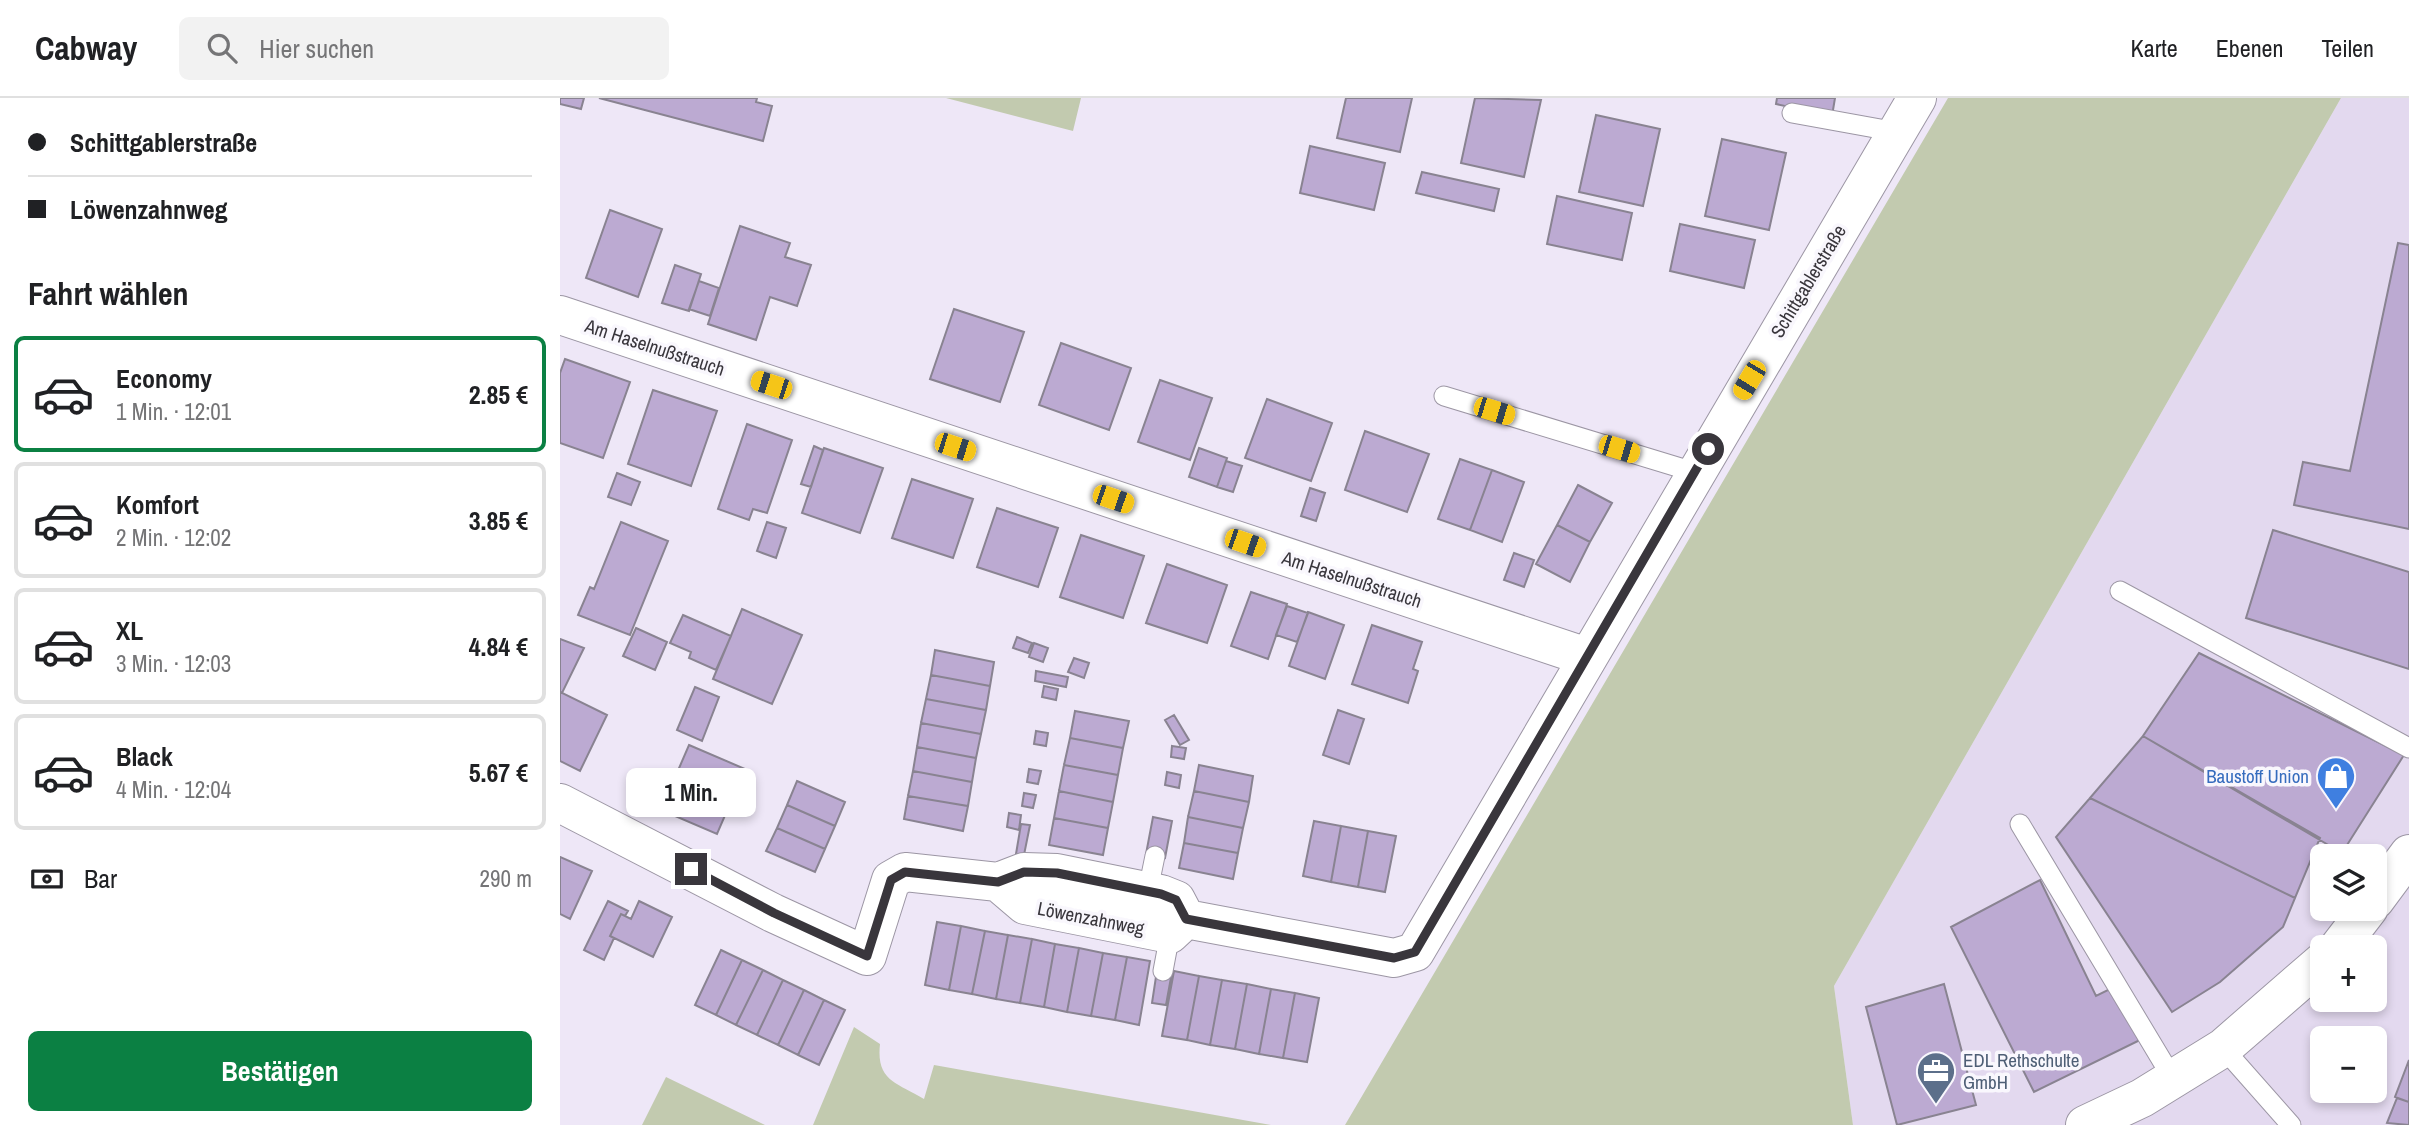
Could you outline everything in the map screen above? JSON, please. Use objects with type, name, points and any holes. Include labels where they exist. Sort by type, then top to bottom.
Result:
[{"type":"street","name":"Schittgablerstraße","points":[[1394,958],[1415,952],[1694,472],[1917,98]]},
{"type":"street","name":"Am Haselnußstrauch","points":[[560,315],[1587,657]]},
{"type":"street","name":"Löwenzahnweg","points":[[560,803],[774,913],[867,956],[891,880],[905,872],[998,882],[1024,872],[1152,873],[1176,900],[1178,926]]},
{"type":"street","points":[[2387,884],[2409,854]]},
{"type":"street","name":"Löwenzahnweg","points":[[998,882],[1025,905],[1394,958]]},
{"type":"street","points":[[2348,935],[2359,921]]},
{"type":"street","points":[[2085,1125],[2174,1079],[2223,1048],[2310,972]]},
{"type":"lane","points":[[1792,113],[1897,132]]},
{"type":"lane","points":[[1444,396],[1694,472]]},
{"type":"lane","points":[[2120,591],[2409,748]]},
{"type":"lane","points":[[2020,824],[2174,1079]]},
{"type":"lane","points":[[1163,971],[1178,926]]},
{"type":"lane","points":[[2223,1048],[2291,1125]]},
{"type":"shaded area","points":[[2341,98],[2409,98],[2409,1125],[1853,1125],[1834,986]]},
{"type":"green space","points":[[946,98],[1081,98],[1073,131]]},
{"type":"green space","points":[[1948,98],[2341,98],[1834,986],[1853,1125],[1345,1125]]},
{"type":"green space","points":[[854,1027],[880,1044],[881,1066],[890,1079],[924,1099],[934,1065],[1271,1125],[813,1125]]},
{"type":"green space","points":[[666,1077],[765,1125],[642,1125]]},
{"type":"building","points":[[560,98],[584,98],[581,109],[560,104]]},
{"type":"building","points":[[599,98],[757,98],[756,102],[772,106],[763,141]]},
{"type":"building","points":[[1346,98],[1412,98],[1400,152],[1337,138]]},
{"type":"building","points":[[1475,98],[1541,100],[1524,177],[1461,163]]},
{"type":"building","points":[[1777,98],[1835,98],[1832,116],[1776,104]]},
{"type":"building","points":[[1596,115],[1660,129],[1643,206],[1579,192]]},
{"type":"building","points":[[1722,139],[1786,153],[1769,230],[1705,216]]},
{"type":"building","points":[[1310,146],[1385,163],[1374,210],[1300,193]]},
{"type":"building","points":[[1422,172],[1499,189],[1494,211],[1416,193]]},
{"type":"building","points":[[1557,196],[1632,213],[1622,260],[1547,244]]},
{"type":"building","points":[[610,210],[662,229],[638,297],[586,278]]},
{"type":"building","points":[[1680,224],[1755,240],[1744,288],[1670,271]]},
{"type":"building","points":[[740,226],[790,243],[785,257],[811,265],[797,306],[770,297],[756,340],[708,324]]},
{"type":"building","points":[[2398,243],[2409,245],[2409,529],[2294,505],[2303,462],[2350,471]]},
{"type":"building","points":[[675,265],[701,274],[689,311],[662,303]]},
{"type":"building","points":[[699,281],[719,288],[710,316],[689,309]]},
{"type":"building","points":[[954,309],[1024,332],[1000,402],[930,379]]},
{"type":"building","points":[[1061,343],[1131,368],[1109,430],[1039,405]]},
{"type":"building","points":[[565,359],[630,382],[603,458],[560,443],[560,373]]},
{"type":"building","points":[[1160,380],[1212,398],[1190,460],[1138,442]]},
{"type":"building","points":[[653,390],[717,411],[691,486],[628,464]]},
{"type":"building","points":[[1267,399],[1332,423],[1311,481],[1245,458]]},
{"type":"building","points":[[747,424],[792,440],[767,513],[753,509],[749,520],[718,509]]},
{"type":"building","points":[[1365,431],[1429,454],[1407,512],[1345,490]]},
{"type":"building","points":[[814,446],[823,450],[811,487],[801,484]]},
{"type":"building","points":[[824,448],[883,468],[860,533],[802,513]]},
{"type":"building","points":[[1199,448],[1227,458],[1217,487],[1189,477]]},
{"type":"building","points":[[1460,459],[1492,470],[1470,530],[1438,519]]},
{"type":"building","points":[[1226,461],[1242,466],[1233,492],[1217,487]]},
{"type":"building","points":[[1492,470],[1524,482],[1502,542],[1470,530]]},
{"type":"building","points":[[617,473],[640,482],[631,505],[608,497]]},
{"type":"building","points":[[912,479],[973,499],[953,558],[892,538]]},
{"type":"building","points":[[1578,485],[1612,503],[1590,542],[1557,525]]},
{"type":"building","points":[[1310,488],[1325,493],[1316,521],[1301,516]]},
{"type":"building","points":[[997,508],[1058,528],[1038,587],[977,567]]},
{"type":"building","points":[[621,522],[668,541],[630,635],[578,615],[590,587],[594,589]]},
{"type":"building","points":[[767,522],[786,528],[776,558],[757,551]]},
{"type":"building","points":[[1557,525],[1590,542],[1570,582],[1536,564]]},
{"type":"building","points":[[2273,530],[2409,572],[2409,669],[2246,618]]},
{"type":"building","points":[[1081,535],[1144,556],[1123,618],[1060,597]]},
{"type":"building","points":[[1514,553],[1534,560],[1524,587],[1504,580]]},
{"type":"building","points":[[1167,564],[1227,585],[1207,643],[1146,623]]},
{"type":"building","points":[[1251,592],[1287,604],[1268,659],[1231,646]]},
{"type":"building","points":[[1287,606],[1308,613],[1297,642],[1276,635]]},
{"type":"building","points":[[742,609],[802,635],[772,704],[713,679]]},
{"type":"building","points":[[1308,612],[1344,625],[1325,679],[1289,666]]},
{"type":"building","points":[[683,615],[731,636],[716,670],[689,658],[691,652],[670,643]]},
{"type":"building","points":[[1372,625],[1422,642],[1413,669],[1418,671],[1408,703],[1352,684]]},
{"type":"building","points":[[636,628],[667,642],[655,670],[623,656]]},
{"type":"building","points":[[1017,637],[1032,643],[1028,653],[1013,648]]},
{"type":"building","points":[[560,639],[584,648],[562,693],[560,692]]},
{"type":"building","points":[[1034,643],[1048,648],[1043,662],[1029,657]]},
{"type":"building","points":[[935,650],[994,662],[990,686],[931,675]]},
{"type":"building","points":[[2199,653],[2404,755],[2348,844],[2327,844],[2143,736]]},
{"type":"building","points":[[1074,658],[1089,663],[1084,678],[1068,672]]},
{"type":"building","points":[[1036,671],[1068,677],[1066,687],[1035,681]]},
{"type":"building","points":[[931,675],[990,686],[986,710],[926,699]]},
{"type":"building","points":[[1044,686],[1058,689],[1056,700],[1042,697]]},
{"type":"building","points":[[695,687],[719,697],[702,741],[677,730]]},
{"type":"building","points":[[560,692],[607,715],[580,771],[560,761]]},
{"type":"building","points":[[926,699],[986,710],[981,734],[921,723]]},
{"type":"building","points":[[1338,710],[1364,719],[1349,764],[1323,755]]},
{"type":"building","points":[[1075,711],[1129,721],[1123,748],[1070,738]]},
{"type":"building","points":[[1174,715],[1189,740],[1180,745],[1165,720]]},
{"type":"building","points":[[921,723],[981,734],[976,758],[917,747]]},
{"type":"building","points":[[1036,731],[1048,733],[1046,746],[1034,744]]},
{"type":"building","points":[[2143,736],[2320,838],[2318,844],[2310,844],[2310,862],[2295,898],[2090,798]]},
{"type":"building","points":[[1070,738],[1123,748],[1118,775],[1064,765]]},
{"type":"building","points":[[689,745],[745,769],[717,834],[661,810]]},
{"type":"building","points":[[1172,746],[1186,748],[1184,759],[1171,757]]},
{"type":"building","points":[[917,747],[976,758],[972,782],[913,771]]},
{"type":"building","points":[[1064,765],[1118,775],[1113,802],[1059,791]]},
{"type":"building","points":[[1199,765],[1253,776],[1249,802],[1194,791]]},
{"type":"building","points":[[1029,769],[1041,771],[1038,784],[1027,782]]},
{"type":"building","points":[[913,771],[972,782],[968,806],[908,796]]},
{"type":"building","points":[[1167,772],[1181,775],[1179,788],[1165,785]]},
{"type":"building","points":[[797,781],[845,802],[835,826],[787,805]]},
{"type":"building","points":[[1059,791],[1113,802],[1108,828],[1054,818]]},
{"type":"building","points":[[1194,791],[1249,802],[1243,828],[1188,817]]},
{"type":"building","points":[[1024,793],[1036,795],[1033,808],[1022,806]]},
{"type":"building","points":[[908,796],[968,806],[963,831],[904,819]]},
{"type":"building","points":[[2090,798],[2295,898],[2283,927],[2220,982],[2172,1012],[2056,837]]},
{"type":"building","points":[[787,805],[835,826],[825,849],[777,828]]},
{"type":"building","points":[[1009,813],[1021,815],[1019,830],[1007,827]]},
{"type":"building","points":[[1153,817],[1172,821],[1165,858],[1146,854]]},
{"type":"building","points":[[1188,817],[1243,828],[1238,853],[1184,843]]},
{"type":"building","points":[[1054,818],[1108,828],[1103,855],[1049,845]]},
{"type":"building","points":[[1314,821],[1341,826],[1331,882],[1303,876]]},
{"type":"building","points":[[1021,824],[1030,825],[1024,855],[1016,854]]},
{"type":"building","points":[[1341,826],[1368,831],[1358,887],[1331,882]]},
{"type":"building","points":[[777,828],[825,849],[815,872],[766,851]]},
{"type":"building","points":[[1368,831],[1396,836],[1385,892],[1358,887]]},
{"type":"building","points":[[1184,843],[1238,853],[1233,879],[1179,868]]},
{"type":"building","points":[[560,857],[592,871],[570,919],[560,914]]},
{"type":"building","points":[[2040,880],[2096,996],[2114,987],[2142,1039],[2034,1092],[1951,927]]},
{"type":"building","points":[[608,901],[628,911],[625,916],[621,914],[610,936],[614,938],[604,960],[584,950]]},
{"type":"building","points":[[639,901],[672,917],[653,957],[610,936],[621,914],[631,919]]},
{"type":"building","points":[[937,922],[961,926],[949,990],[925,985]]},
{"type":"building","points":[[961,926],[985,931],[972,994],[949,990]]},
{"type":"building","points":[[985,931],[1008,935],[996,999],[972,994]]},
{"type":"building","points":[[1008,935],[1032,939],[1020,1003],[996,999]]},
{"type":"building","points":[[1032,939],[1055,944],[1044,1007],[1020,1003]]},
{"type":"building","points":[[1055,944],[1079,948],[1067,1012],[1044,1007]]},
{"type":"building","points":[[1079,948],[1103,953],[1091,1016],[1067,1012]]},
{"type":"building","points":[[721,950],[742,960],[716,1015],[695,1005]]},
{"type":"building","points":[[1103,953],[1127,957],[1115,1020],[1091,1016]]},
{"type":"building","points":[[1127,957],[1150,961],[1139,1025],[1115,1020]]},
{"type":"building","points":[[742,960],[763,970],[736,1025],[716,1015]]},
{"type":"building","points":[[763,970],[783,980],[757,1035],[736,1025]]},
{"type":"building","points":[[1157,970],[1172,972],[1166,1005],[1152,1003]]},
{"type":"building","points":[[1174,971],[1199,976],[1187,1040],[1162,1036]]},
{"type":"building","points":[[1199,976],[1222,980],[1210,1045],[1187,1040]]},
{"type":"building","points":[[783,980],[804,990],[778,1045],[757,1035]]},
{"type":"building","points":[[1222,980],[1247,984],[1235,1049],[1210,1045]]},
{"type":"building","points":[[1247,984],[1271,989],[1259,1054],[1235,1049]]},
{"type":"building","points":[[1944,984],[1976,1105],[1897,1125],[1866,1007]]},
{"type":"building","points":[[1271,989],[1295,993],[1283,1058],[1259,1054]]},
{"type":"building","points":[[804,990],[824,1000],[798,1055],[778,1045]]},
{"type":"building","points":[[1295,993],[1319,998],[1307,1062],[1283,1058]]},
{"type":"building","points":[[824,1000],[845,1010],[819,1065],[798,1055]]},
{"type":"building","points":[[2409,1060],[2409,1102],[2395,1097]]},
{"type":"building","points":[[2397,1098],[2409,1102],[2409,1125],[2387,1123]]},
{"type":"place","name":"Baustoff Union","points":[[2336,810]]},
{"type":"place","name":"EDL Rethschulte GmbH","points":[[1936,1105]]},
{"type":"route","points":[[691,869],[774,913],[867,956],[891,880],[905,872],[998,882],[1024,872],[1057,873],[1161,894],[1176,900],[1186,919],[1394,958],[1415,952],[1708,449]]}]
